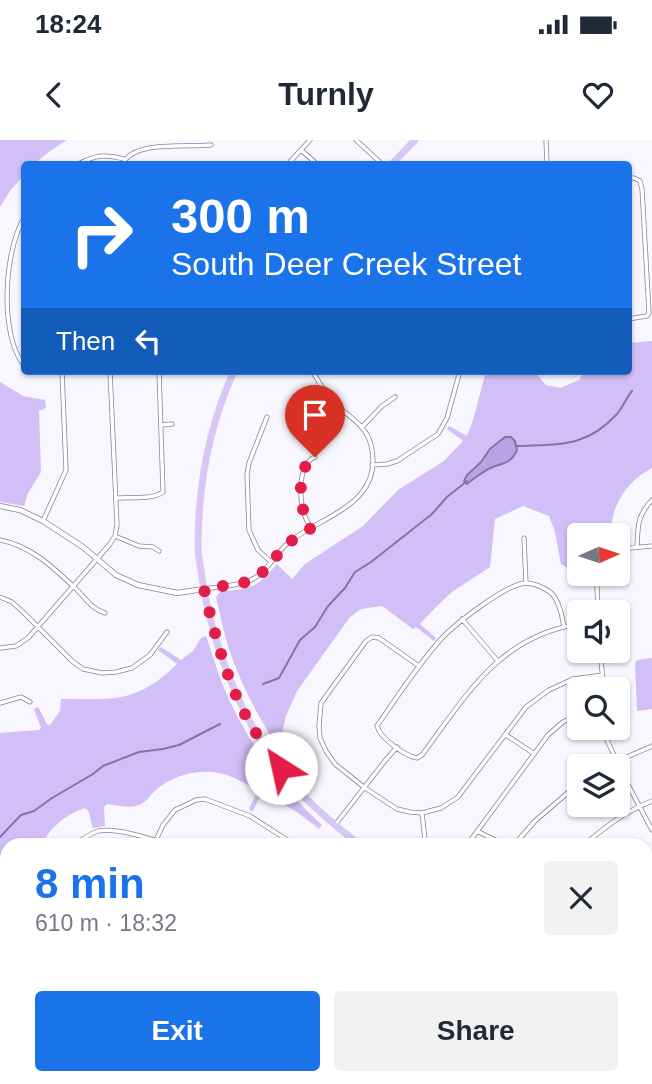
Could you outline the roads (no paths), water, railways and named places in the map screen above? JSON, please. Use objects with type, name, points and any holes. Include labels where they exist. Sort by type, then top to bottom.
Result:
[{"type":"main road","points":[[395,161],[415,140]]},
{"type":"main road","points":[[232,375],[221,404],[205,463],[198,549],[211,621],[247,719],[295,787],[351,838]]},
{"type":"street","points":[[291,161],[310,140]]},
{"type":"street","points":[[356,140],[379,161]]},
{"type":"street","points":[[545,140],[547,161]]},
{"type":"street","points":[[124,161],[141,145],[155,142],[211,145]]},
{"type":"street","points":[[301,150],[314,161]]},
{"type":"street","points":[[85,161],[109,155],[121,161]]},
{"type":"street","points":[[632,178],[640,181],[642,189],[649,313],[642,318],[632,319]]},
{"type":"street","points":[[2,285],[6,259],[21,224]]},
{"type":"street","points":[[11,353],[21,363]]},
{"type":"street","points":[[43,521],[66,470],[62,375]]},
{"type":"street","points":[[0,648],[16,646],[28,638],[115,536],[117,498],[110,375]]},
{"type":"street","points":[[117,498],[152,496],[163,492],[159,375]]},
{"type":"street","points":[[0,506],[20,510],[43,521],[83,547],[116,575],[138,585],[177,593],[247,582],[260,575],[288,543],[343,509],[360,496],[368,484],[372,465],[371,444],[362,427],[331,401],[315,375]]},
{"type":"street","points":[[372,465],[397,461],[438,434],[447,418],[459,375]]},
{"type":"street","points":[[362,427],[395,397]]},
{"type":"street","points":[[267,417],[248,463],[247,474],[249,530],[258,550],[271,562]]},
{"type":"street","points":[[161,425],[172,424]]},
{"type":"street","points":[[311,528],[303,512],[301,482],[304,466],[308,460],[315,457]]},
{"type":"street","points":[[637,547],[638,522],[652,500]]},
{"type":"street","points":[[115,536],[139,547],[153,547],[159,551]]},
{"type":"street","points":[[524,538],[526,583]]},
{"type":"street","points":[[0,540],[15,543],[37,554],[96,610],[105,612]]},
{"type":"street","points":[[630,548],[652,546]]},
{"type":"street","points":[[564,627],[553,594],[540,586],[526,583],[516,586],[485,603],[441,638],[377,726],[379,733],[410,757],[417,758],[422,755],[472,687],[497,661],[529,639],[567,626]]},
{"type":"street","points":[[0,597],[12,602],[83,670],[102,673],[132,668],[150,654],[167,632]]},
{"type":"street","points":[[463,619],[497,661]]},
{"type":"street","points":[[419,667],[379,638],[366,640],[321,703],[318,726],[320,738],[335,764],[365,788],[397,808],[422,813],[441,808],[458,797],[526,707],[549,690],[573,679],[602,675],[601,663]]},
{"type":"street","points":[[0,703],[21,697],[30,702]]},
{"type":"street","points":[[472,838],[548,735],[567,720]]},
{"type":"street","points":[[506,735],[533,754]]},
{"type":"street","points":[[630,755],[652,746]]},
{"type":"street","points":[[334,825],[397,747]]},
{"type":"street","points":[[630,788],[652,830]]},
{"type":"street","points":[[520,838],[567,793]]},
{"type":"street","points":[[157,838],[175,810],[196,800],[205,799],[250,816],[284,838]]},
{"type":"street","points":[[592,838],[618,817],[652,801]]},
{"type":"street","points":[[422,813],[425,838]]},
{"type":"street","points":[[85,838],[99,831],[147,838]]},
{"type":"street","points":[[477,831],[491,838]]},
{"type":"waterway","points":[[516,446],[559,444],[583,439],[606,425],[632,391]]},
{"type":"waterway","points":[[263,684],[279,678],[300,640],[315,627],[355,572],[432,514],[467,481]]},
{"type":"waterway","points":[[0,837],[21,815],[34,811],[103,766],[139,752],[179,745],[220,724]]}]
